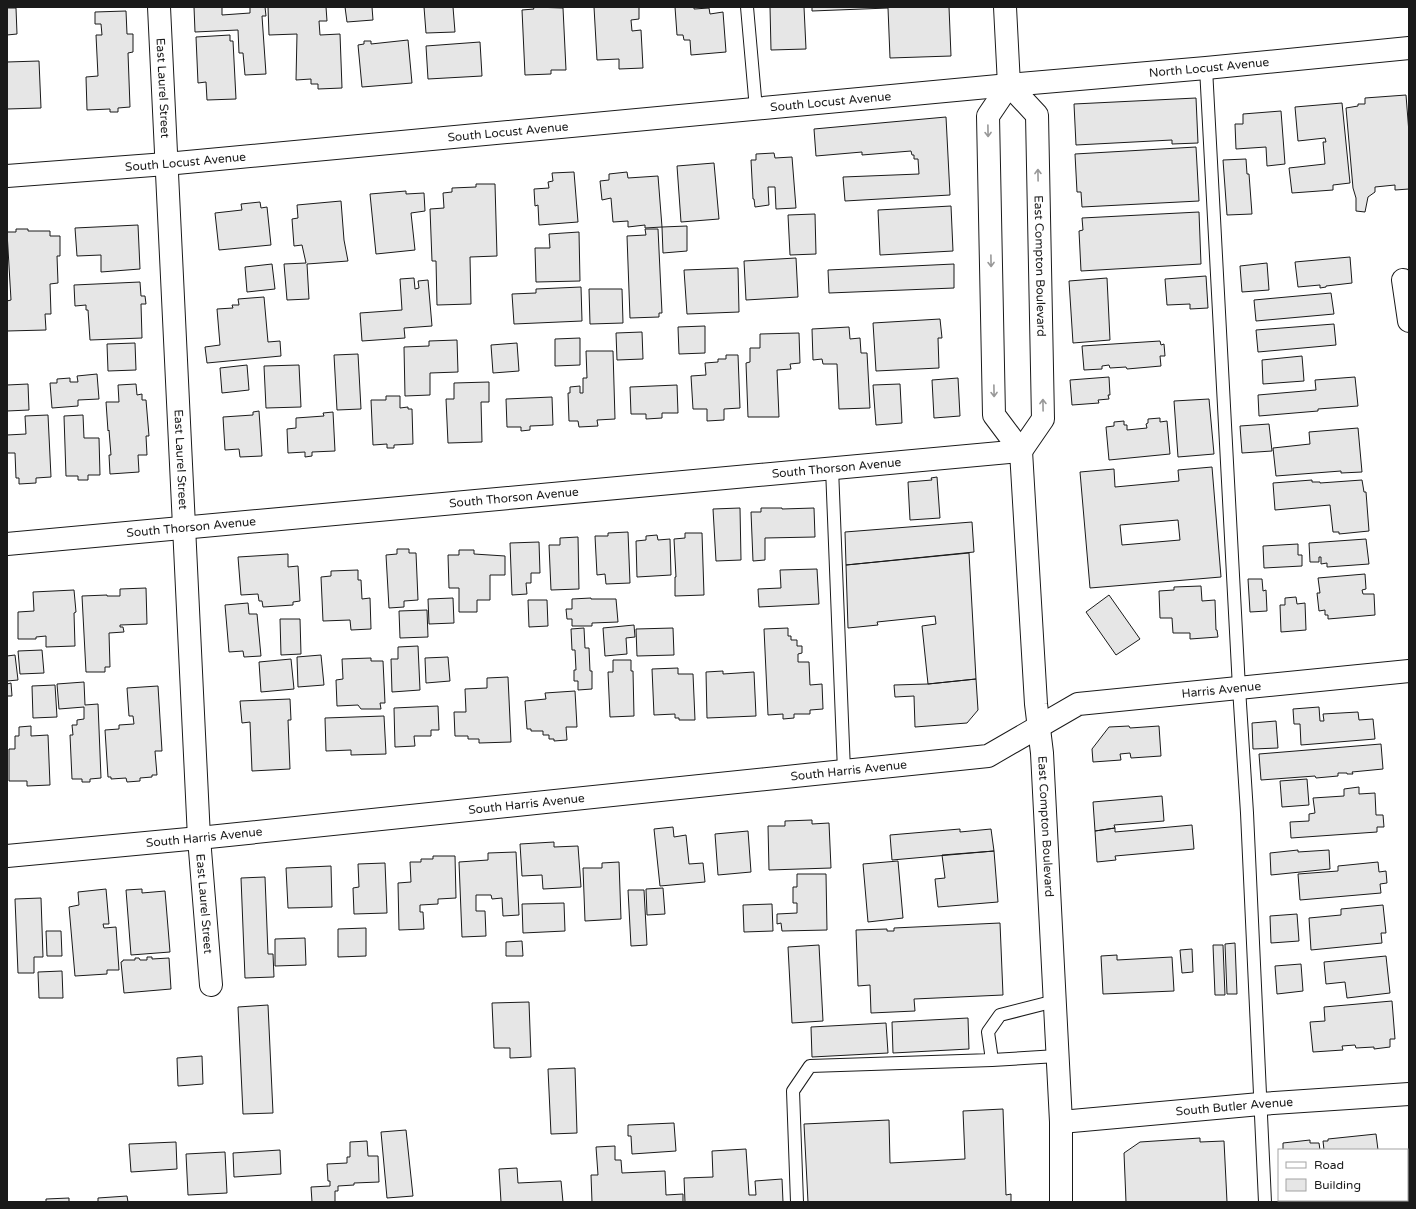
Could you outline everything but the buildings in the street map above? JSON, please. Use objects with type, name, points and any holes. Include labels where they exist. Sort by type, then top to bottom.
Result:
[{"type":"street","name":"East Laurel Street","points":[[159,7],[199,838],[211,985]]},
{"type":"street","points":[[1005,7],[1009,85],[988,116],[994,415],[1021,451]]},
{"type":"street","name":"North Locust Avenue","points":[[1009,85],[1206,68],[1409,48]]},
{"type":"street","name":"South Locust Avenue","points":[[7,176],[166,164],[1009,85]]},
{"type":"street","name":"East Compton Boulevard","points":[[1009,85],[1037,115],[1043,419],[1021,451],[1035,682],[1042,756],[1058,1056],[1061,1122],[1061,1202]]},
{"type":"street","points":[[1403,280],[1409,321]]},
{"type":"street","name":"South Thorson Avenue","points":[[7,544],[1021,451]]},
{"type":"street","name":"Harris Avenue","points":[[1039,726],[1078,704],[1409,671]]},
{"type":"street","name":"South Harris Avenue","points":[[7,856],[199,838],[988,756],[1039,726]]},
{"type":"street","name":"South Butler Avenue","points":[[1061,1122],[1260,1104],[1409,1094]]},
{"type":"lane","points":[[747,7],[756,109]]},
{"type":"lane","points":[[1206,68],[1238,688],[1247,813],[1265,1202]]},
{"type":"lane","points":[[832,468],[844,771]]},
{"type":"lane","points":[[992,1060],[988,1032],[1000,1015],[1055,1001]]},
{"type":"lane","points":[[797,1202],[793,1091],[810,1066],[992,1060],[1058,1056]]}]
